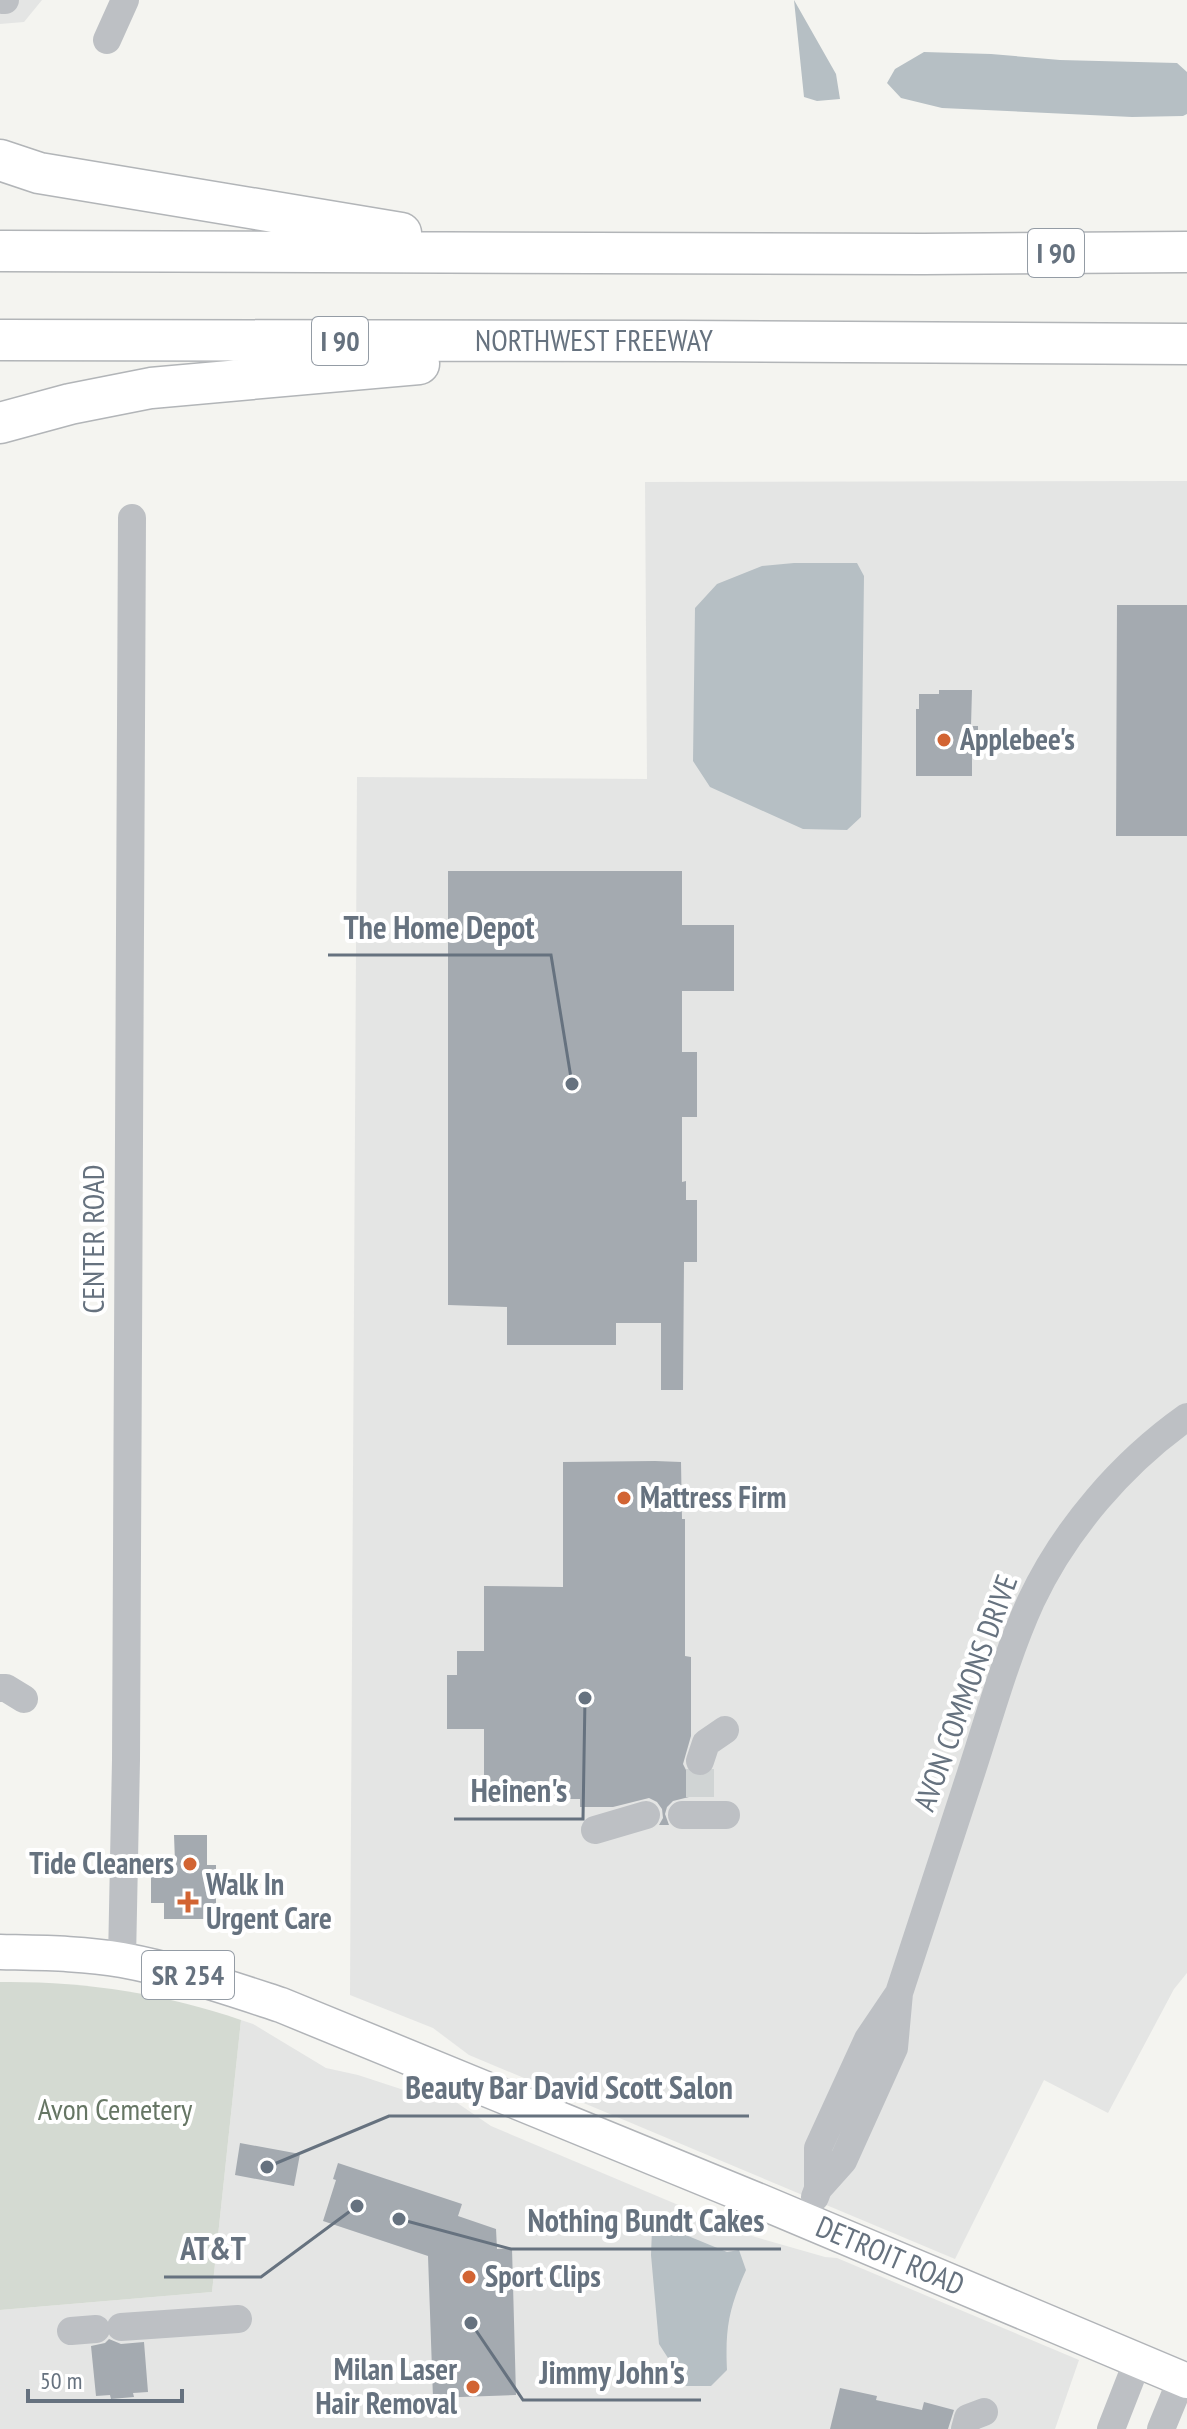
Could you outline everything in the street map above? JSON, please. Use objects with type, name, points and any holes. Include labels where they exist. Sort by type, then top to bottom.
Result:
[{"type":"highway","points":[[0,160],[39,173],[509,252]]},
{"type":"highway","name":"I 90","points":[[0,251],[1187,252]]},
{"type":"highway","name":"NORTHWEST FREEWAY","points":[[0,340],[1187,344]]},
{"type":"highway","points":[[0,423],[97,398],[151,388],[680,341]]},
{"type":"main road","name":"DETROIT ROAD","points":[[0,1952],[83,1955],[122,1960],[201,1979],[303,2014],[1184,2380]]},
{"type":"street","points":[[107,40],[125,0]]},
{"type":"street","name":"CENTER ROAD","points":[[122,1960],[126,1760],[132,518]]},
{"type":"street","name":"AVON COMMONS DRIVE","points":[[807,2221],[818,2189],[843,2161],[894,2048],[899,1993],[1009,1656],[1032,1600],[1055,1557],[1087,1512],[1132,1463],[1187,1417]]},
{"type":"street","points":[[700,1761],[706,1743],[725,1730]]},
{"type":"street","points":[[595,1830],[646,1815]]},
{"type":"street","points":[[96,2329],[238,2319]]},
{"type":"street","points":[[1111,2429],[1138,2360]]},
{"type":"street","points":[[1161,2429],[1184,2380]]},
{"type":"shaded area","points":[[0,0],[42,0],[24,22],[0,24]]},
{"type":"shaded area","points":[[794,0],[836,74],[840,99],[817,101],[804,97]]},
{"type":"shaded area","points":[[924,52],[1177,63],[1187,72],[1187,114],[1132,117],[942,108],[901,98],[887,83],[895,69]]},
{"type":"shaded area","points":[[1187,481],[1187,1973],[1174,1989],[1108,2113],[1044,2080],[955,2259],[469,2055],[433,2028],[350,1995],[357,777],[647,779],[645,482]]},
{"type":"shaded area","points":[[857,563],[864,576],[861,817],[847,830],[803,829],[710,787],[693,761],[695,608],[717,584],[762,566]]},
{"type":"shaded area","points":[[241,2020],[253,2024],[326,2068],[413,2093],[450,2098],[491,2126],[752,2236],[837,2258],[1079,2360],[1055,2429],[0,2429],[0,2310],[212,2292]]},
{"type":"shaded area","points":[[659,2224],[727,2252],[739,2250],[746,2270],[729,2318],[727,2370],[711,2386],[685,2386],[681,2370],[659,2344],[651,2255],[652,2229]]},
{"type":"green space","name":"Avon Cemetery","points":[[0,1982],[122,1990],[241,2020],[212,2292],[0,2310]]},
{"type":"building","points":[[1117,605],[1187,605],[1187,836],[1116,836]]},
{"type":"building","points":[[939,690],[972,690],[971,726],[978,726],[978,741],[972,741],[972,776],[916,776],[916,709],[919,709],[919,694],[939,694]]},
{"type":"building","points":[[448,871],[682,871],[682,925],[734,925],[734,991],[682,991],[682,1052],[697,1052],[697,1117],[682,1117],[682,1182],[686,1181],[686,1200],[697,1200],[697,1262],[684,1262],[683,1390],[661,1390],[661,1323],[616,1323],[616,1345],[507,1345],[507,1307],[448,1305]]},
{"type":"building","points":[[563,1462],[681,1462],[682,1519],[685,1519],[685,1656],[691,1657],[691,1736],[683,1764],[694,1777],[703,1778],[710,1774],[710,1796],[673,1801],[665,1814],[669,1825],[659,1825],[663,1818],[662,1809],[649,1798],[613,1807],[580,1807],[580,1799],[484,1799],[484,1729],[447,1729],[447,1675],[457,1675],[457,1651],[484,1651],[484,1586],[563,1587]]},
{"type":"building","points":[[174,1835],[207,1835],[207,1865],[216,1865],[216,1919],[164,1919],[164,1903],[151,1903],[151,1868],[164,1868],[165,1862],[175,1862]]},
{"type":"building","points":[[240,2143],[300,2154],[294,2186],[235,2175]]},
{"type":"building","points":[[338,2163],[462,2204],[458,2216],[496,2229],[497,2249],[512,2248],[516,2395],[433,2398],[428,2256],[323,2221]]},
{"type":"building","points":[[109,2339],[121,2344],[144,2342],[148,2392],[111,2399],[110,2395],[96,2396],[91,2346]]},
{"type":"building","points":[[840,2388],[922,2410],[924,2402],[954,2410],[948,2429],[830,2429]]},
{"type":"tunnel","points":[[700,1761],[700,1797]]},
{"type":"place","name":"Applebee's","points":[[944,740]]},
{"type":"place","name":"The Home Depot","points":[[572,1084]]},
{"type":"place","name":"Mattress Firm","points":[[624,1498]]},
{"type":"place","name":"Heinen's","points":[[585,1698]]},
{"type":"place","name":"Tide Cleaners","points":[[190,1864]]},
{"type":"place","name":"Walk In Urgent Care","points":[[188,1902]]},
{"type":"place","name":"Beauty Bar David Scott Salon","points":[[267,2167]]},
{"type":"place","name":"AT&T","points":[[357,2206]]},
{"type":"place","name":"Nothing Bundt Cakes","points":[[399,2219]]},
{"type":"place","name":"Sport Clips","points":[[469,2277]]},
{"type":"place","name":"Jimmy John's","points":[[471,2323]]},
{"type":"place","name":"Milan Laser Hair Removal","points":[[473,2387]]}]
